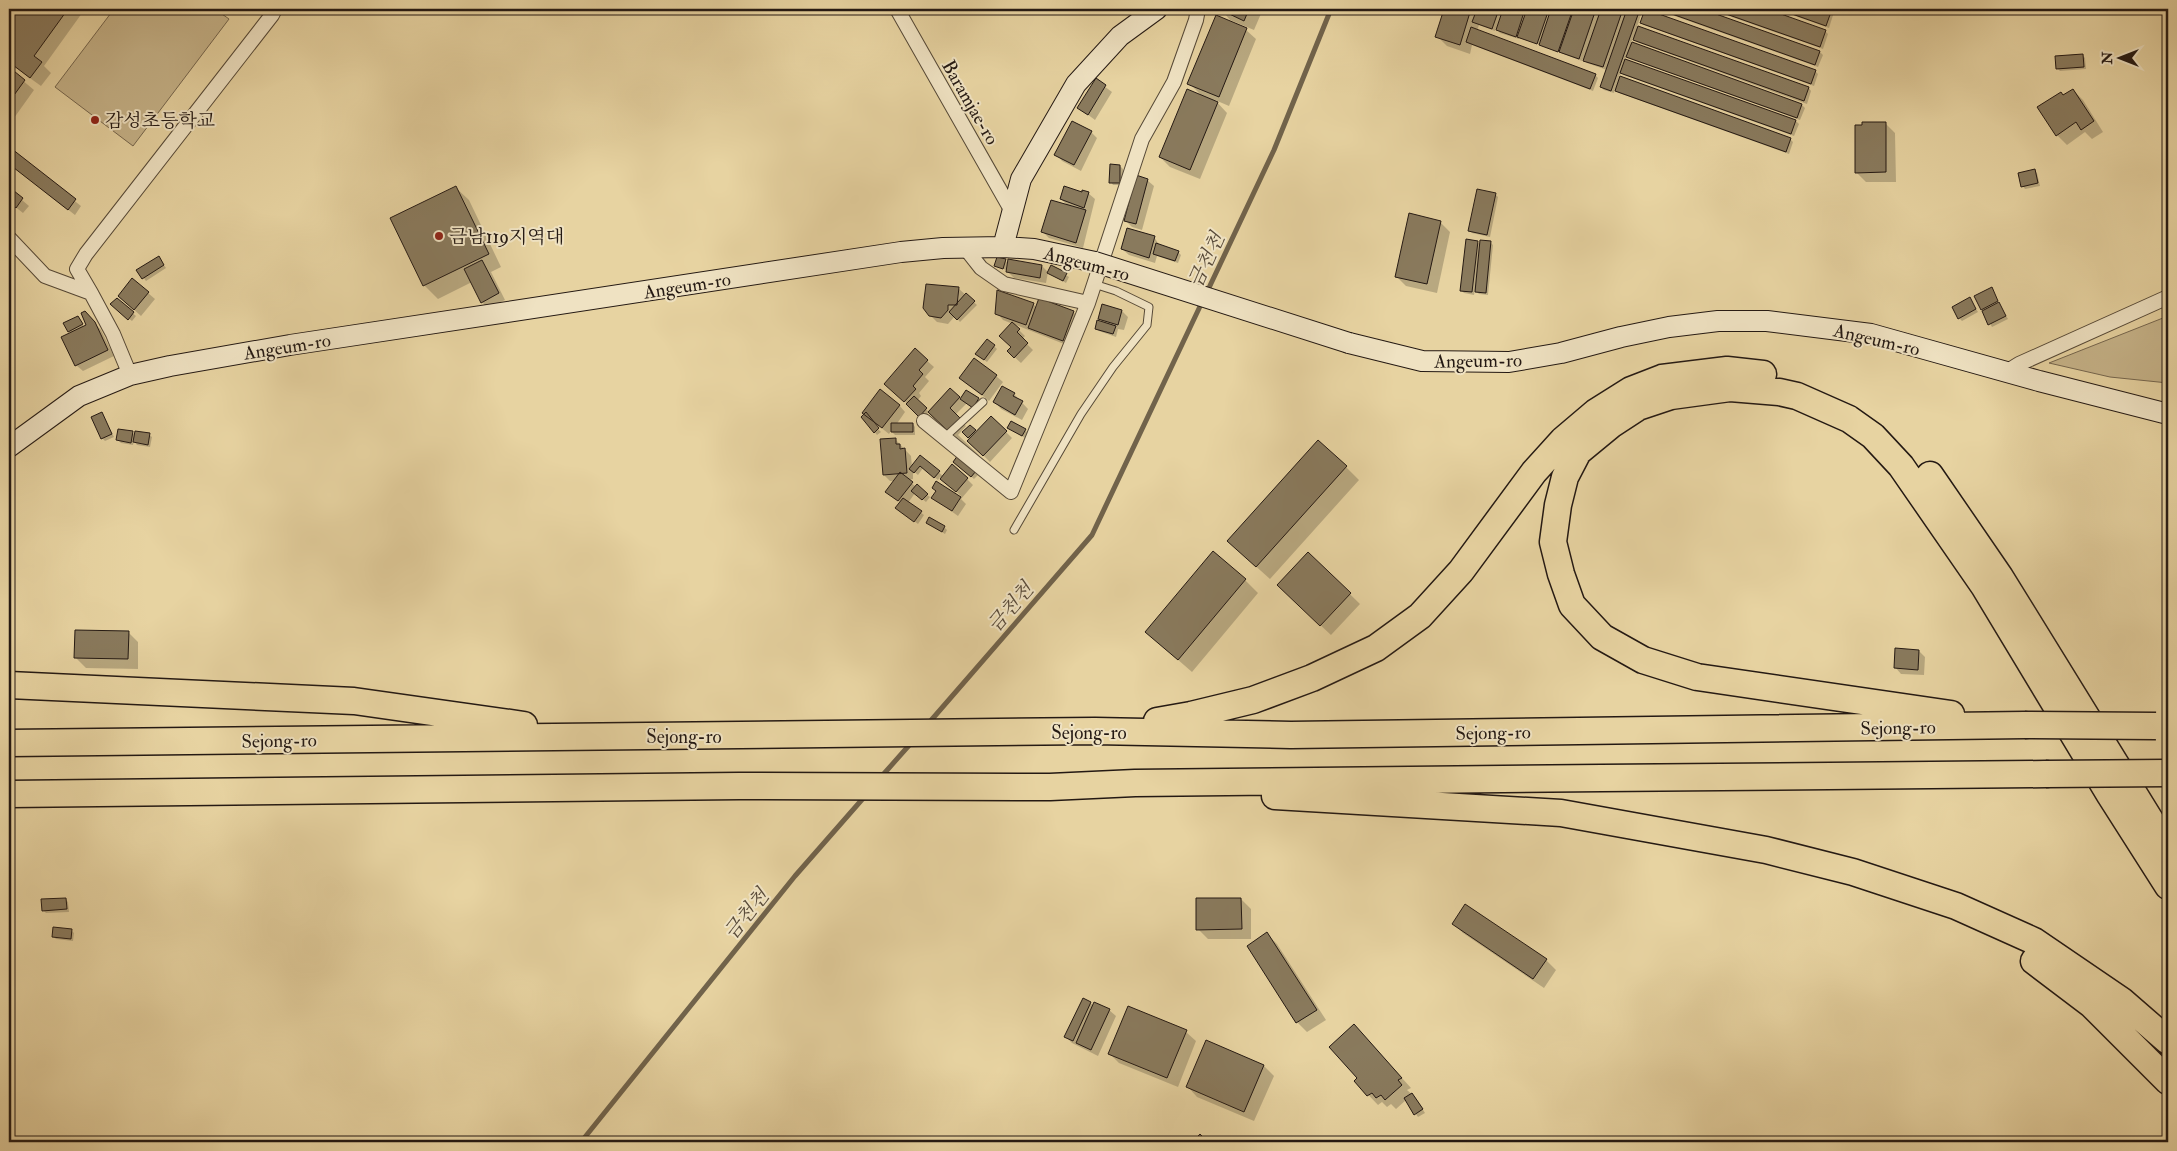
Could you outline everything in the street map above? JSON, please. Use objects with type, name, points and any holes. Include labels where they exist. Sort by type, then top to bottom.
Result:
[{"type":"highway","points":[[1095,731],[1192,715],[1253,700],[1312,678],[1376,648],[1420,616],[1461,571],[1534,472],[1563,440],[1596,412],[1631,390],[1662,378],[1726,370],[1778,376],[1823,388],[1854,402],[1883,421],[1914,454],[2000,577],[2168,849]]},
{"type":"highway","points":[[2026,725],[1697,677],[1643,660],[1602,637],[1572,605],[1560,574],[1553,542],[1565,477],[1578,452],[1612,424],[1638,407],[1671,396],[1730,388],[1779,392],[1797,396],[1849,419],[1873,436],[1901,466],[1984,586],[2110,795],[2168,886]]},
{"type":"highway","points":[[9,686],[354,701],[609,737]]},
{"type":"highway","name":"Sejong-ro","points":[[9,743],[780,736],[1095,731],[1291,735],[2026,725],[2162,726]]},
{"type":"highway","points":[[9,794],[738,786],[1050,787],[1135,783],[2168,773]]},
{"type":"highway","points":[[1135,783],[1309,800],[1560,813],[1766,850],[1853,872],[1956,906],[2034,941],[2122,1000],[2168,1041]]},
{"type":"highway","points":[[1956,906],[2092,1005],[2168,1081]]},
{"type":"street","points":[[130,375],[113,334],[77,270],[86,254],[275,9]]},
{"type":"street","name":"Baramjae-ro","points":[[897,9],[1013,213]]},
{"type":"street","points":[[1003,247],[1021,179],[1076,84],[1120,36],[1157,9]]},
{"type":"street","points":[[924,421],[1011,492],[1088,303],[1142,139],[1174,82],[1196,20],[1198,9]]},
{"type":"street","points":[[9,238],[45,276],[91,292]]},
{"type":"street","name":"Angeum-ro","points":[[9,447],[79,396],[130,375],[170,366],[290,345],[901,252],[943,248],[1003,247],[1034,249],[1095,262],[1349,343],[1422,361],[1509,362],[1561,353],[1621,337],[1669,327],[1718,321],[1767,321],[1871,334],[2006,372],[2168,414]]},
{"type":"street","points":[[966,249],[981,268],[1004,284],[1088,303]]},
{"type":"street","points":[[2006,372],[2019,364],[2168,297]]},
{"type":"lane","points":[[1014,530],[1081,414],[1113,367],[1147,325],[1149,307],[1116,291],[1094,284]]},
{"type":"lane","points":[[944,438],[983,402]]},
{"type":"shaded area","points":[[114,9],[215,9],[229,19],[133,146],[55,87]]},
{"type":"shaded area","points":[[2168,316],[2168,383],[2110,377],[2049,363]]},
{"type":"building","points":[[15,9],[68,9],[34,56],[42,62],[30,78],[9,62],[9,17]]},
{"type":"building","points":[[1219,9],[1249,9],[1244,21]]},
{"type":"building","points":[[1444,9],[1471,9],[1460,45],[1435,37]]},
{"type":"building","points":[[1477,9],[1499,9],[1492,29],[1472,22]]},
{"type":"building","points":[[1503,9],[1525,9],[1516,37],[1496,30]]},
{"type":"building","points":[[1527,9],[1549,9],[1537,44],[1517,37]]},
{"type":"building","points":[[1551,9],[1573,9],[1558,52],[1539,45]]},
{"type":"building","points":[[1574,9],[1596,9],[1579,59],[1559,52]]},
{"type":"building","points":[[1601,9],[1623,9],[1603,67],[1583,61]]},
{"type":"building","points":[[1627,9],[1640,9],[1611,91],[1600,87]]},
{"type":"building","points":[[1645,9],[1816,70],[1811,84],[1640,23]]},
{"type":"building","points":[[1658,9],[1702,9],[1820,51],[1815,65]]},
{"type":"building","points":[[1712,9],[1767,9],[1826,30],[1820,47]]},
{"type":"building","points":[[1778,9],[1832,9],[1826,26]]},
{"type":"building","points":[[1216,15],[1247,28],[1219,97],[1187,84]]},
{"type":"building","points":[[1638,26],[1809,87],[1804,101],[1633,40]]},
{"type":"building","points":[[1471,27],[1596,74],[1590,89],[1466,42]]},
{"type":"building","points":[[1632,42],[1802,104],[1797,118],[1626,57]]},
{"type":"building","points":[[2083,54],[2084,67],[2056,69],[2055,56]]},
{"type":"building","points":[[1625,59],[1796,120],[1791,134],[1620,73]]},
{"type":"building","points":[[9,67],[25,80],[9,102]]},
{"type":"building","points":[[1620,76],[1791,138],[1786,152],[1615,91]]},
{"type":"building","points":[[1096,78],[1106,85],[1088,115],[1077,108]]},
{"type":"building","points":[[1187,89],[1218,102],[1190,170],[1159,157]]},
{"type":"building","points":[[2073,89],[2094,121],[2081,130],[2076,122],[2056,136],[2037,107],[2061,92],[2063,95]]},
{"type":"building","points":[[1072,121],[1092,131],[1074,165],[1054,155]]},
{"type":"building","points":[[1862,122],[1886,122],[1886,172],[1855,173],[1855,125],[1862,125]]},
{"type":"building","points":[[12,149],[76,199],[68,210],[9,164],[9,153]]},
{"type":"building","points":[[1110,164],[1120,165],[1120,183],[1109,183]]},
{"type":"building","points":[[2035,169],[2038,183],[2021,187],[2018,173]]},
{"type":"building","points":[[1136,175],[1148,179],[1136,224],[1124,221]]},
{"type":"building","name":"금남119지역대","points":[[456,186],[489,254],[423,286],[390,218]]},
{"type":"building","points":[[1064,186],[1082,192],[1082,190],[1089,192],[1084,208],[1060,199]]},
{"type":"building","points":[[9,187],[23,198],[16,208],[9,202]]},
{"type":"building","points":[[1477,189],[1496,193],[1487,235],[1468,231]]},
{"type":"building","points":[[1051,200],[1086,210],[1076,243],[1041,232]]},
{"type":"building","points":[[1409,213],[1441,221],[1427,284],[1395,277]]},
{"type":"building","points":[[1127,228],[1155,236],[1149,258],[1121,249]]},
{"type":"building","points":[[1466,239],[1478,241],[1472,292],[1460,291]]},
{"type":"building","points":[[1480,240],[1491,241],[1486,293],[1475,292]]},
{"type":"building","points":[[1156,243],[1179,251],[1175,261],[1153,254]]},
{"type":"building","points":[[159,256],[164,265],[142,279],[136,270]]},
{"type":"building","points":[[997,257],[1006,259],[1003,269],[994,266]]},
{"type":"building","points":[[1008,259],[1042,265],[1040,278],[1006,272]]},
{"type":"building","points":[[482,260],[499,293],[481,303],[464,269]]},
{"type":"building","points":[[1051,265],[1067,273],[1063,281],[1047,273]]},
{"type":"building","points":[[132,278],[149,292],[134,310],[118,296]]},
{"type":"building","points":[[926,284],[959,287],[957,305],[948,305],[948,310],[941,318],[929,316],[923,308]]},
{"type":"building","points":[[1992,287],[1998,301],[1981,310],[1974,296]]},
{"type":"building","points":[[997,290],[1034,303],[1026,325],[995,314]]},
{"type":"building","points":[[966,293],[975,301],[957,320],[949,312]]},
{"type":"building","points":[[1970,297],[1976,309],[1958,319],[1952,307]]},
{"type":"building","points":[[117,298],[134,312],[128,320],[110,304]]},
{"type":"building","points":[[1039,298],[1074,311],[1063,341],[1028,328]]},
{"type":"building","points":[[1999,302],[2006,316],[1988,325],[1982,311]]},
{"type":"building","points":[[1102,304],[1122,310],[1118,325],[1098,319]]},
{"type":"building","points":[[85,311],[95,322],[108,350],[75,366],[61,337],[86,325],[81,313]]},
{"type":"building","points":[[78,316],[83,324],[68,332],[63,323]]},
{"type":"building","points":[[1097,320],[1116,326],[1113,334],[1095,329]]},
{"type":"building","points":[[1012,322],[1020,329],[1017,332],[1028,343],[1014,358],[1007,351],[1011,347],[999,336]]},
{"type":"building","points":[[987,339],[995,345],[984,360],[975,354]]},
{"type":"building","points":[[915,348],[928,360],[919,370],[923,374],[913,386],[916,389],[904,402],[884,384]]},
{"type":"building","points":[[974,358],[997,375],[982,395],[959,378]]},
{"type":"building","points":[[1002,386],[1015,393],[1013,396],[1023,401],[1015,415],[993,402]]},
{"type":"building","points":[[950,388],[960,397],[950,408],[961,419],[949,432],[928,412]]},
{"type":"building","points":[[880,389],[900,405],[882,428],[862,413]]},
{"type":"building","points":[[966,390],[979,398],[973,408],[960,399]]},
{"type":"building","points":[[914,396],[927,408],[919,417],[906,404]]},
{"type":"building","points":[[102,412],[112,434],[101,439],[91,417]]},
{"type":"building","points":[[866,412],[879,428],[874,433],[861,417]]},
{"type":"building","points":[[991,416],[1007,431],[983,456],[967,441]]},
{"type":"building","points":[[1011,421],[1026,429],[1022,436],[1007,428]]},
{"type":"building","points":[[891,423],[913,423],[913,432],[891,432]]},
{"type":"building","points":[[970,425],[976,430],[968,438],[962,432]]},
{"type":"building","points":[[118,429],[133,431],[131,443],[116,440]]},
{"type":"building","points":[[135,431],[150,433],[148,445],[133,442]]},
{"type":"building","points":[[896,438],[896,444],[900,444],[900,449],[905,448],[907,473],[883,475],[880,439]]},
{"type":"building","points":[[1318,440],[1347,466],[1256,567],[1227,541]]},
{"type":"building","points":[[920,455],[940,471],[934,478],[920,466],[914,473],[909,469]]},
{"type":"building","points":[[958,455],[976,471],[971,477],[953,462]]},
{"type":"building","points":[[952,464],[968,478],[956,492],[940,479]]},
{"type":"building","points":[[900,472],[913,482],[898,501],[885,492]]},
{"type":"building","points":[[936,481],[961,497],[952,511],[931,498],[936,491],[932,488]]},
{"type":"building","points":[[917,484],[928,494],[922,500],[911,491]]},
{"type":"building","points":[[903,498],[922,511],[914,522],[895,508]]},
{"type":"building","points":[[929,517],[945,526],[942,532],[926,523]]},
{"type":"building","points":[[1213,551],[1246,579],[1178,660],[1145,632]]},
{"type":"building","points":[[1308,552],[1351,593],[1320,626],[1277,585]]},
{"type":"building","points":[[75,630],[129,631],[128,659],[74,658]]},
{"type":"building","points":[[1895,648],[1919,650],[1918,670],[1894,668]]},
{"type":"building","points":[[66,898],[67,909],[42,911],[41,899]]},
{"type":"building","points":[[1196,898],[1241,898],[1242,929],[1196,930]]},
{"type":"building","points":[[1465,904],[1547,959],[1533,979],[1452,924]]},
{"type":"building","points":[[53,927],[72,929],[71,939],[52,937]]},
{"type":"building","points":[[1267,932],[1317,1010],[1296,1023],[1247,946]]},
{"type":"building","points":[[1083,998],[1091,1002],[1073,1041],[1064,1037]]},
{"type":"building","points":[[1094,1002],[1110,1009],[1091,1050],[1076,1043]]},
{"type":"building","points":[[1128,1006],[1187,1030],[1167,1078],[1108,1054]]},
{"type":"building","points":[[1354,1024],[1402,1078],[1398,1080],[1402,1085],[1385,1100],[1381,1095],[1376,1098],[1372,1093],[1367,1096],[1354,1081],[1357,1078],[1329,1047]]},
{"type":"building","points":[[1206,1040],[1264,1065],[1244,1112],[1186,1087]]},
{"type":"building","points":[[1412,1093],[1423,1109],[1414,1115],[1404,1098]]},
{"type":"building","points":[[1200,1134],[1208,1142],[1192,1142]]},
{"type":"waterway","name":"금천천","points":[[1207,292],[1274,150],[1331,9]]},
{"type":"waterway","name":"금천천","points":[[927,725],[1092,535],[1203,300]]},
{"type":"waterway","name":"금천천","points":[[881,777],[912,742]]},
{"type":"waterway","name":"금천천","points":[[581,1142],[795,876],[866,795]]},
{"type":"place","name":"감성초등학교","points":[[95,120]]},
{"type":"place","name":"금남119지역대","points":[[439,236]]}]
